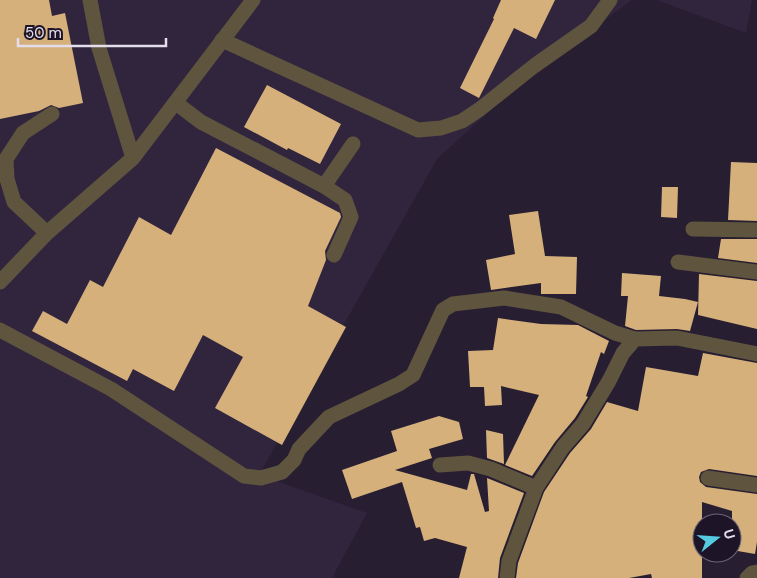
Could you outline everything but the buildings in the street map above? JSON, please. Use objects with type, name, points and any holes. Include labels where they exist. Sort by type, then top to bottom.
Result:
[{"type":"street","points":[[90,0],[99,48],[133,158]]},
{"type":"street","points":[[0,282],[46,233],[133,158],[253,0]]},
{"type":"street","points":[[222,40],[418,130],[441,128],[462,121],[480,109],[534,66],[591,26],[610,0]]},
{"type":"street","points":[[176,103],[201,122],[324,186],[344,200],[351,217],[334,255]]},
{"type":"street","points":[[46,233],[14,202],[7,179],[6,159],[23,133],[52,114]]},
{"type":"street","points":[[324,186],[353,144]]},
{"type":"street","points":[[694,229],[757,230]]},
{"type":"street","points":[[678,262],[757,272]]},
{"type":"street","points":[[0,330],[111,389],[244,476],[261,478],[282,472],[294,460],[299,449],[329,417],[399,384],[413,375],[443,310],[453,304],[504,298],[561,307],[615,333],[635,339],[677,338],[757,354]]},
{"type":"street","points":[[507,578],[509,562],[536,488],[563,447],[583,424],[609,381],[623,353],[635,339]]},
{"type":"street","points":[[440,464],[468,463],[491,469],[536,488]]},
{"type":"street","points":[[708,478],[757,486]]},
{"type":"street","points":[[747,578],[757,572]]},
{"type":"shaded area","points":[[0,0],[632,0],[526,78],[437,159],[259,475],[367,513],[332,578],[0,578]]},
{"type":"shaded area","points":[[657,0],[752,0],[746,33]]}]
